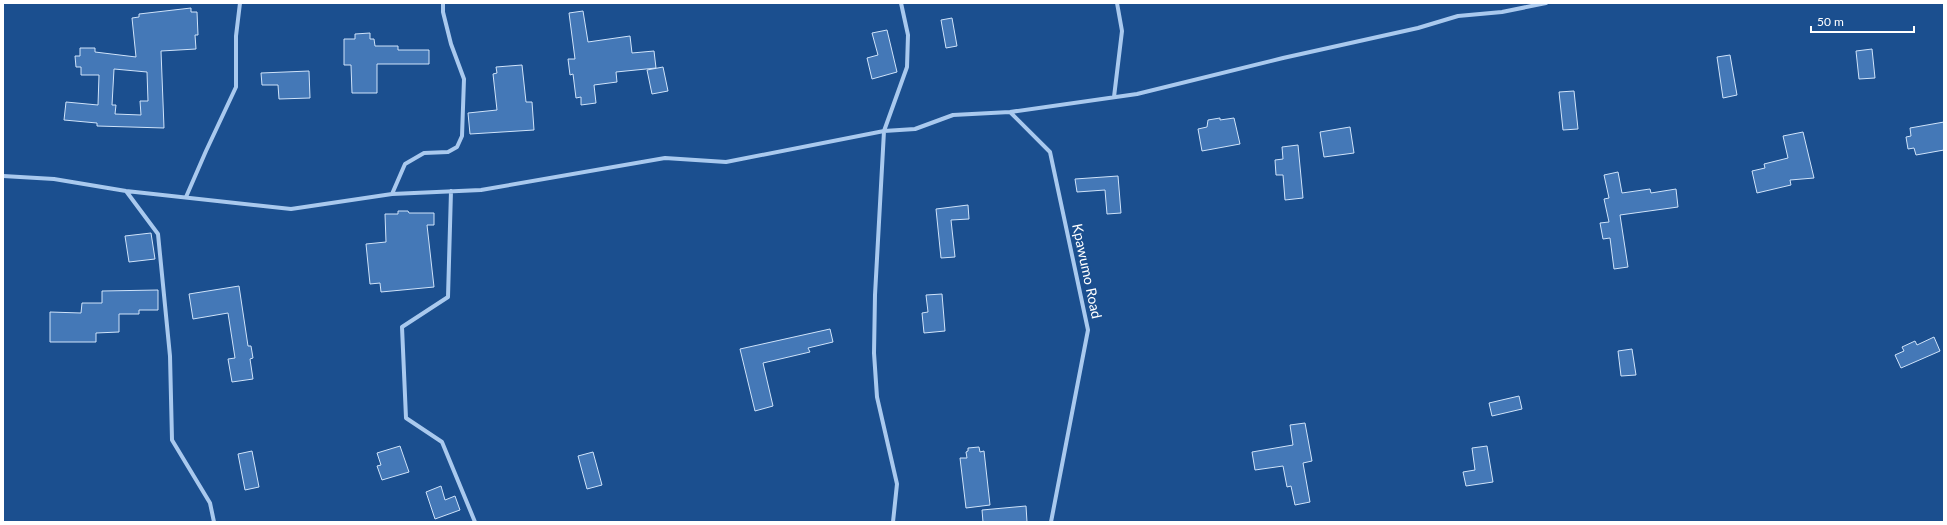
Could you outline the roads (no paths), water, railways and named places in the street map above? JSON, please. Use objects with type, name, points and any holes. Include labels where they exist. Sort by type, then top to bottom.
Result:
[{"type":"street","points":[[186,197],[236,87],[236,36],[240,3]]},
{"type":"street","points":[[392,194],[405,164],[424,153],[448,152],[457,147],[462,136],[464,79],[451,44],[443,12],[443,3]]},
{"type":"street","points":[[892,522],[897,484],[877,398],[874,352],[875,295],[884,131],[907,67],[908,35],[901,3]]},
{"type":"street","points":[[1114,98],[1122,31],[1117,3]]},
{"type":"street","points":[[3,176],[54,179],[126,191],[290,210],[392,194],[482,190],[665,158],[726,162],[884,131],[914,129],[954,115],[1010,112],[1137,94],[1283,58],[1418,28],[1458,16],[1502,12],[1546,3]]},
{"type":"street","name":"Kpawumo Road","points":[[1010,112],[1050,152],[1088,330],[1050,522]]},
{"type":"street","points":[[126,191],[158,234],[170,356],[172,440],[210,503],[214,522]]},
{"type":"street","points":[[451,191],[448,297],[402,327],[406,418],[442,442],[475,522]]}]
